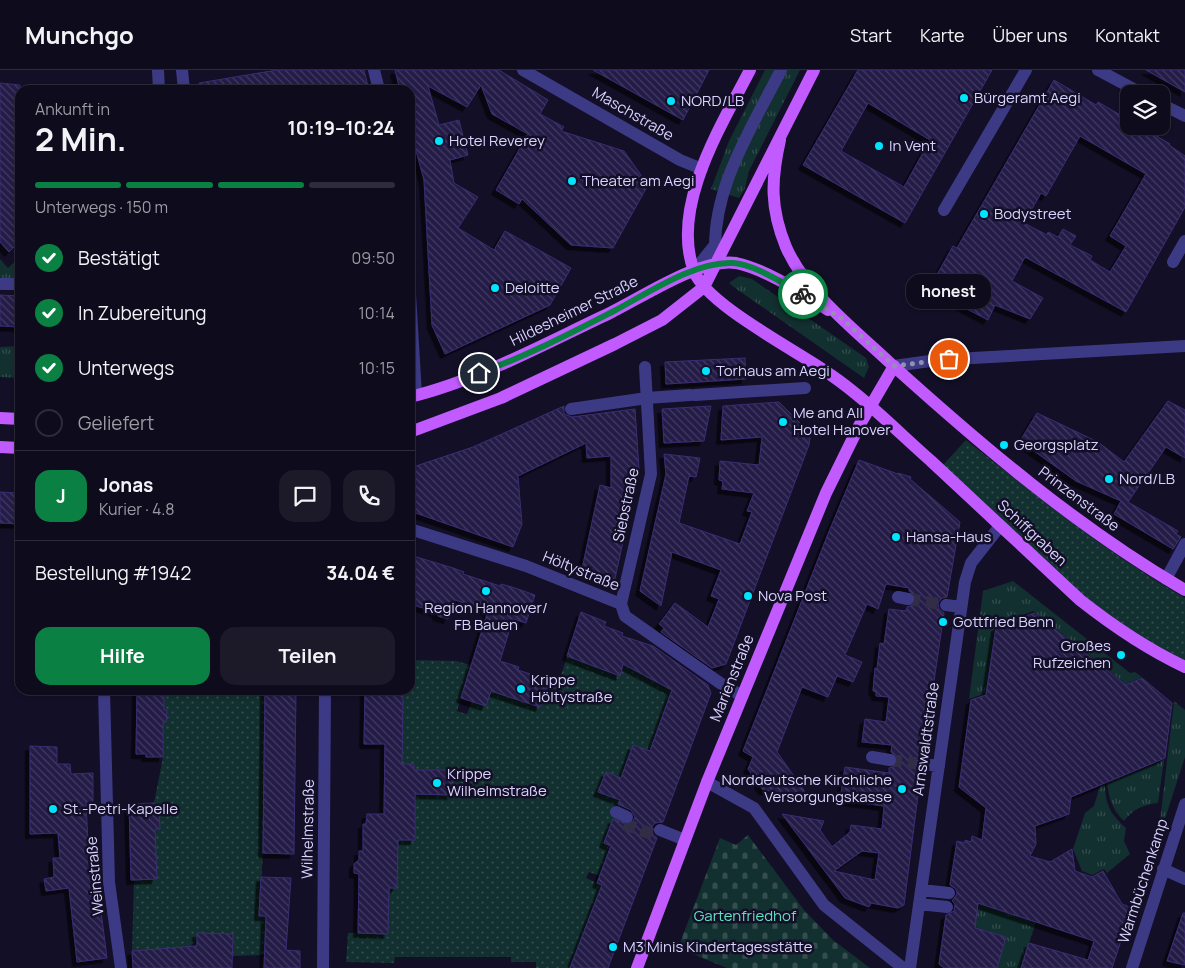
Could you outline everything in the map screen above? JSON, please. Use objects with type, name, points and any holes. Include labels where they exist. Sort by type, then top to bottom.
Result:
[{"type":"main road","points":[[694,272],[689,252],[688,228],[702,169],[714,140],[750,70]]},
{"type":"main road","points":[[415,430],[501,398],[615,344],[662,320],[704,287],[814,70]]},
{"type":"main road","points":[[780,140],[772,183],[772,198],[778,223],[790,255],[809,283],[841,318]]},
{"type":"main road","points":[[716,263],[736,263],[766,275],[841,318]]},
{"type":"main road","name":"Hildesheimer Straße","points":[[415,395],[495,367],[716,263]]},
{"type":"main road","name":"Schiffgraben","points":[[694,272],[704,287],[717,300],[832,375],[871,406],[1080,600],[1110,624],[1158,654],[1185,667]]},
{"type":"main road","name":"Prinzenstraße","points":[[841,318],[962,428],[1058,506],[1142,565],[1185,590]]},
{"type":"main road","name":"Marienstraße","points":[[637,968],[707,782],[826,493],[894,366]]},
{"type":"main road","points":[[0,418],[15,419]]},
{"type":"main road","points":[[0,446],[15,448]]},
{"type":"street","points":[[158,70],[159,85]]},
{"type":"street","points":[[182,70],[184,85]]},
{"type":"street","points":[[374,70],[378,85]]},
{"type":"street","name":"Maschstraße","points":[[523,70],[680,160],[702,169]]},
{"type":"street","points":[[716,263],[714,246],[719,208],[735,161],[781,70]]},
{"type":"street","points":[[944,210],[1026,70]]},
{"type":"street","points":[[1098,70],[1126,85]]},
{"type":"street","points":[[1170,108],[1185,116]]},
{"type":"street","points":[[1173,262],[1185,241]]},
{"type":"street","points":[[694,272],[714,246]]},
{"type":"street","points":[[0,284],[15,284]]},
{"type":"street","points":[[894,366],[937,360],[1185,346]]},
{"type":"street","name":"Siebstraße","points":[[621,604],[652,474],[645,367]]},
{"type":"street","points":[[571,409],[647,398],[805,388]]},
{"type":"street","name":"Arnswaldtstraße","points":[[910,968],[961,607],[970,563],[1000,526]]},
{"type":"street","name":"Höltystraße","points":[[415,532],[526,566],[621,604],[625,616],[742,696]]},
{"type":"street","points":[[1166,579],[1185,544]]},
{"type":"street","points":[[946,605],[961,607]]},
{"type":"street","name":"Weinstraße","points":[[104,695],[109,882],[121,968]]},
{"type":"street","name":"Wilhelmstraße","points":[[323,968],[325,695]]},
{"type":"street","points":[[872,757],[890,760]]},
{"type":"street","points":[[922,764],[939,766]]},
{"type":"street","points":[[707,782],[754,808],[824,905],[904,968]]},
{"type":"street","name":"Warmbüchenkamp","points":[[1132,968],[1185,804]]},
{"type":"street","points":[[659,833],[684,843]]},
{"type":"street","points":[[1163,869],[1185,879]]},
{"type":"street","points":[[921,890],[949,893]]},
{"type":"street","points":[[919,904],[947,907]]},
{"type":"green space","points":[[765,70],[800,70],[749,171],[745,188],[739,198],[711,189],[729,141]]},
{"type":"green space","points":[[0,259],[8,268],[15,262],[15,284],[0,284]]},
{"type":"green space","points":[[739,276],[752,279],[866,358],[869,367],[864,378],[729,283]]},
{"type":"green space","points":[[15,346],[15,378],[0,377],[0,347]]},
{"type":"green space","points":[[966,440],[1100,543],[1185,598],[1185,661],[1151,643],[1118,622],[1087,598],[1057,573],[943,465]]},
{"type":"green space","points":[[1013,581],[1130,673],[1135,672],[1142,677],[1126,684],[1033,611],[995,626],[986,693],[969,699],[983,591]]},
{"type":"green space","points":[[567,656],[619,676],[623,664],[669,688],[676,698],[666,706],[650,751],[633,745],[629,756],[639,784],[606,772],[598,792],[631,804],[624,826],[612,822],[604,843],[624,850],[600,876],[589,872],[586,878],[602,885],[571,965],[577,968],[536,968],[536,962],[511,962],[511,957],[395,957],[394,963],[346,962],[348,933],[388,934],[359,887],[397,888],[398,840],[415,840],[414,792],[452,795],[452,770],[428,770],[414,777],[414,764],[385,764],[384,744],[402,744],[403,695],[415,695],[415,660],[456,661],[471,665],[457,711],[467,714],[472,701],[486,706],[491,691],[540,706],[549,680],[560,679]]},
{"type":"green space","points":[[164,695],[265,695],[263,853],[259,916],[287,917],[286,926],[265,926],[264,955],[232,956],[233,934],[197,933],[197,947],[132,951],[134,880],[157,879],[155,829],[160,828],[159,810],[154,809],[154,803],[163,757],[163,722],[166,721],[167,710],[164,710]]},
{"type":"green space","points":[[1174,701],[1185,710],[1185,757],[1164,822],[1160,821]]},
{"type":"green space","points":[[1164,760],[1158,803],[1139,808],[1124,821],[1112,804],[1107,783]]},
{"type":"green space","points":[[1105,784],[1106,797],[1110,809],[1126,828],[1124,841],[1130,854],[1107,873],[1104,869],[1092,875],[1082,871],[1073,849],[1085,813],[1094,806],[1100,786]]},
{"type":"green space","name":"Gartenfriedhof","points":[[748,835],[804,910],[833,940],[870,968],[727,968],[678,948],[720,838],[736,845]]},
{"type":"green space","points":[[978,902],[1036,922],[1021,968],[991,968],[999,961],[1006,937],[984,930],[973,938]]},
{"type":"building","points":[[277,70],[364,70],[368,85],[199,85],[199,83]]},
{"type":"building","points":[[395,70],[499,70],[548,100],[540,114],[564,127],[561,131],[624,151],[648,185],[613,248],[571,245],[522,199],[519,204],[496,190],[528,134],[492,114],[481,85],[467,107],[428,86],[439,125],[459,120],[468,155],[450,160],[454,183],[478,197],[458,228],[494,250],[505,231],[571,268],[550,305],[445,354],[432,325],[424,180],[415,147],[415,85],[399,85]]},
{"type":"building","name":"NORD/LB","points":[[593,70],[709,70],[683,120]]},
{"type":"building","points":[[858,70],[992,70],[905,223],[803,165]],"holes":[[[868,103],[930,140],[904,187],[841,151]]]},
{"type":"building","points":[[1146,70],[1185,70],[1185,92]]},
{"type":"building","points":[[1054,80],[1096,105],[1098,102],[1120,115],[1120,135],[1155,135],[1185,156],[1185,207],[1126,312],[1025,257],[1012,281],[1043,298],[1030,319],[995,305],[988,320],[929,289],[953,246],[957,248]],"holes":[[[1080,136],[1146,174],[1110,236],[1126,246],[1110,272],[1090,260],[1092,256],[1070,245],[1076,236],[1063,229],[1058,237],[1048,232],[1047,235],[1024,223],[1041,193],[1046,196]]]},
{"type":"building","points":[[0,83],[20,85],[15,85],[15,246],[9,252],[0,242]]},
{"type":"building","points":[[0,295],[15,296],[15,327],[0,326]]},
{"type":"building","name":"Torhaus am Aegi","points":[[745,358],[746,379],[666,384],[665,362]]},
{"type":"building","name":"Nord/LB","points":[[1168,401],[1185,410],[1185,458],[1166,447],[1128,502],[1178,531],[1176,534],[1181,537],[1173,549],[1114,514],[1121,501],[1076,481],[1020,441],[1037,413],[1098,442],[1124,462]]},
{"type":"building","points":[[779,402],[807,430],[810,438],[809,445],[726,664],[712,668],[661,632],[664,628],[659,624],[675,603],[708,627],[719,599],[711,596],[721,570],[672,552],[661,606],[640,591],[666,474],[664,454],[700,458],[696,477],[689,476],[679,523],[740,544],[752,512],[747,511],[754,493],[722,489],[723,481],[719,480],[720,461],[759,465],[762,437],[721,440],[723,406]]},
{"type":"building","points":[[564,406],[564,414],[572,417],[635,409],[639,469],[614,583],[591,575],[592,571],[582,569],[600,485],[611,488],[611,456],[587,458],[586,443],[518,476],[522,524],[513,547],[415,513],[415,466],[473,447]]},
{"type":"building","points":[[711,406],[704,441],[664,443],[662,409]]},
{"type":"building","points":[[859,460],[911,477],[910,479],[960,522],[947,597],[942,598],[938,603],[939,609],[944,613],[923,756],[918,757],[914,763],[915,768],[921,772],[904,905],[898,908],[871,903],[869,907],[845,898],[782,814],[824,821],[820,830],[832,847],[850,832],[851,825],[882,829],[884,806],[840,800],[845,767],[889,773],[889,768],[896,766],[898,762],[897,757],[891,752],[892,745],[862,742],[865,719],[886,722],[889,697],[876,696],[876,692],[873,691],[875,668],[877,669],[880,643],[884,644],[889,609],[906,611],[907,607],[916,601],[909,588],[886,584],[878,609],[867,604],[845,655],[862,662],[853,682],[837,676],[828,697],[802,687],[777,752],[808,796],[763,790],[748,769],[753,757],[743,751]],"holes":[[[862,851],[879,853],[875,880],[834,871]]]},
{"type":"building","points":[[0,492],[15,493],[15,524],[0,523]]},
{"type":"building","points":[[415,557],[453,568],[464,572],[463,574],[500,586],[501,584],[535,595],[526,623],[513,619],[500,661],[519,667],[518,670],[549,680],[540,707],[491,691],[486,706],[461,698],[488,611],[455,600],[448,619],[438,616],[436,612],[415,606]]},
{"type":"building","points":[[581,612],[606,622],[604,626],[623,633],[622,636],[653,646],[708,685],[711,693],[663,822],[655,823],[652,827],[653,835],[657,838],[608,968],[570,968],[602,885],[597,883],[611,846],[604,843],[613,819],[628,825],[632,823],[635,817],[631,810],[618,804],[620,800],[598,792],[606,772],[621,778],[633,745],[650,751],[672,690],[623,664],[620,676],[567,656]]},
{"type":"building","points":[[1034,613],[1126,685],[1142,678],[1172,703],[1165,758],[1071,797],[1069,814],[1035,826],[1036,844],[1030,856],[1050,862],[1072,849],[1075,871],[1092,877],[1103,871],[1122,904],[1132,908],[1112,968],[1021,968],[1029,943],[1088,960],[1094,941],[978,903],[975,928],[1006,937],[997,968],[944,968],[939,964],[946,915],[954,911],[955,904],[952,901],[957,894],[956,889],[950,885],[957,841],[965,843],[965,840],[971,842],[972,836],[982,840],[986,808],[959,787],[971,700],[986,695],[996,627]]},
{"type":"building","points":[[137,695],[164,695],[164,710],[167,710],[166,722],[163,722],[163,757],[146,757],[146,754],[136,754]]},
{"type":"building","points":[[265,695],[296,695],[294,854],[263,853]]},
{"type":"building","points":[[365,695],[403,695],[402,764],[414,764],[414,770],[452,770],[452,795],[415,794],[415,840],[398,840],[397,888],[389,888],[388,934],[358,933],[359,874],[354,873],[354,864],[359,860],[359,851],[363,851],[363,824],[366,824],[367,814],[384,814],[385,744],[364,744]]},
{"type":"building","points":[[30,746],[57,747],[57,764],[70,764],[71,774],[93,773],[93,802],[86,803],[90,881],[97,880],[107,958],[77,962],[69,888],[46,891],[44,879],[54,877],[53,858],[60,858],[58,833],[30,834]]},
{"type":"building","points":[[154,803],[154,809],[159,809],[160,829],[155,829],[157,879],[131,880],[129,804]]},
{"type":"building","points":[[261,877],[291,878],[286,950],[300,951],[300,968],[264,968],[266,916],[259,916]]},
{"type":"building","points":[[1183,913],[1185,913],[1185,965],[1167,961]]},
{"type":"building","points":[[197,933],[233,934],[232,968],[133,968],[132,951],[197,946]]},
{"type":"tunnel","points":[[908,599],[946,605]]},
{"type":"tunnel","points":[[890,760],[922,764]]},
{"type":"tunnel","points":[[624,824],[657,836]]},
{"type":"way so far","points":[[803,294],[841,318],[894,366],[949,359]]},
{"type":"place","name":"Bürgeramt Aegi","points":[[964,98]]},
{"type":"place","name":"NORD/LB","points":[[671,101]]},
{"type":"place","name":"Hotel Reverey","points":[[439,141]]},
{"type":"place","name":"In Vent","points":[[879,146]]},
{"type":"place","name":"Theater am Aegi","points":[[572,181]]},
{"type":"place","name":"Bodystreet","points":[[984,214]]},
{"type":"place","name":"Deloitte","points":[[495,288]]},
{"type":"place","name":"honest","points":[[949,359]]},
{"type":"place","name":"Torhaus am Aegi","points":[[706,371]]},
{"type":"place","name":"Me and All Hotel Hanover","points":[[783,422]]},
{"type":"place","name":"Georgsplatz","points":[[1004,445]]},
{"type":"place","name":"Nord/LB","points":[[1109,479]]},
{"type":"place","name":"Hansa-Haus","points":[[896,537]]},
{"type":"place","name":"Region Hannover/ FB Bauen","points":[[486,591]]},
{"type":"place","name":"Nova Post","points":[[748,596]]},
{"type":"place","name":"Gottfried Benn","points":[[943,622]]},
{"type":"place","name":"Großes Rufzeichen","points":[[1121,655]]},
{"type":"place","name":"Krippe Höltystraße","points":[[521,689]]},
{"type":"place","name":"Krippe Wilhelmstraße","points":[[437,783]]},
{"type":"place","name":"Norddeutsche Kirchliche Versorgungskasse","points":[[902,789]]},
{"type":"place","name":"St.-Petri-Kapelle","points":[[53,809]]},
{"type":"place","name":"M3 Minis Kindertagesstätte","points":[[613,947]]},
{"type":"route","points":[[479,373],[613,312],[662,285],[716,263],[736,263],[766,275],[803,294]]}]
